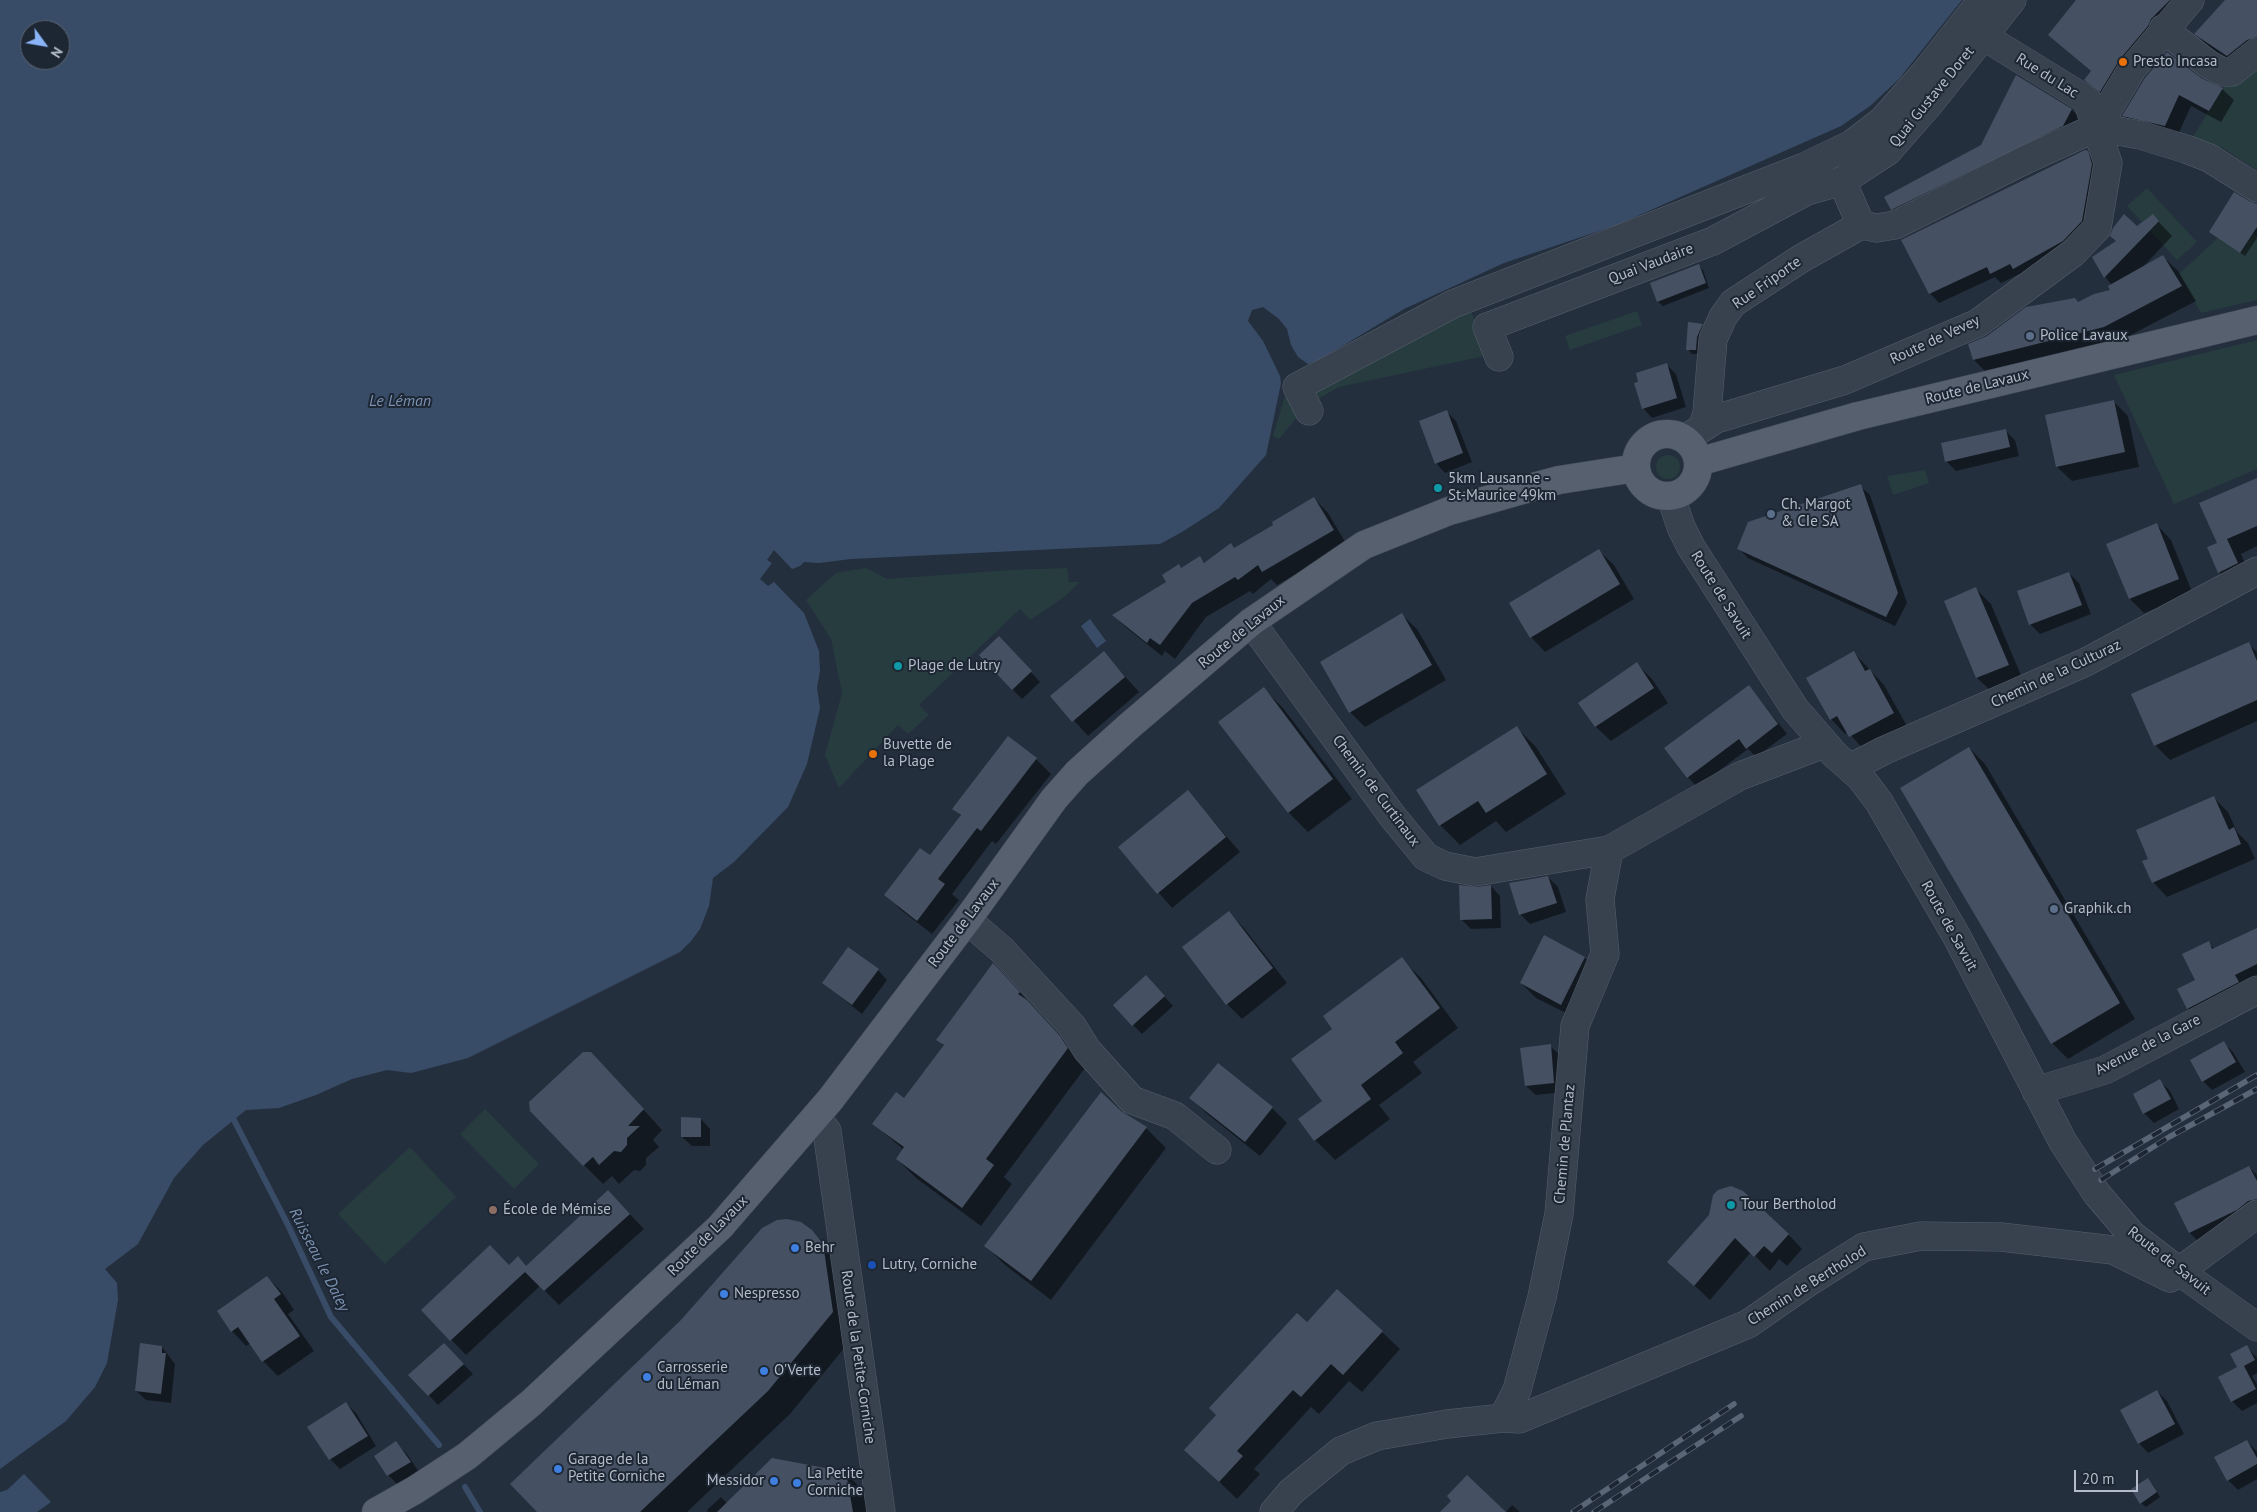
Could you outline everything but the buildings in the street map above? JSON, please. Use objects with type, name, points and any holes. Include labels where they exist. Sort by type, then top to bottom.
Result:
[{"type":"main road","name":"Route de Lavaux","points":[[1695,443],[1858,416],[2257,320]]},
{"type":"main road","points":[[1676,435],[1695,443],[1695,481],[1689,488],[1671,497],[1661,496],[1652,493],[1641,482],[1636,468],[1641,448],[1656,436],[1676,435]]},
{"type":"main road","name":"Route de Lavaux","points":[[376,1512],[415,1490],[467,1456],[531,1404],[720,1227],[816,1117],[966,920],[1054,799],[1077,773],[1128,727],[1251,622],[1364,545],[1449,511],[1559,480],[1636,468]]},
{"type":"street","points":[[1309,411],[1297,387],[1453,304],[1804,167],[1852,144],[1883,120],[1924,74],[1982,0]]},
{"type":"street","name":"Quai Gustave Doret","points":[[1842,181],[1888,151],[1987,39],[2012,0]]},
{"type":"street","points":[[1842,181],[1861,225],[1878,228],[1895,225],[2025,160],[2097,127],[2132,69],[2163,29],[2190,0]]},
{"type":"street","points":[[2163,29],[2208,64],[2224,72],[2232,72],[2257,52]]},
{"type":"street","name":"Rue du Lac","points":[[1987,39],[2087,100],[2097,127]]},
{"type":"street","points":[[2097,127],[2140,135],[2186,149],[2209,158],[2257,188]]},
{"type":"street","name":"Route de Vevey","points":[[1695,443],[1716,419],[1845,380],[1978,323],[2073,253],[2097,228],[2108,163],[2097,127]]},
{"type":"street","name":"Quai Vaudaire","points":[[1499,357],[1487,327],[1713,240],[1807,191],[1842,181]]},
{"type":"street","name":"Rue Friporte","points":[[1695,443],[1707,413],[1713,338],[1723,317],[1733,303],[1802,258],[1861,225]]},
{"type":"street","name":"Route de Savuit","points":[[1671,497],[1681,527],[1691,547],[1795,709],[1824,744],[1874,794],[1957,938],[2063,1142],[2097,1194],[2132,1235],[2257,1327]]},
{"type":"street","name":"Chemin de la Culturaz","points":[[1850,768],[1885,750],[2084,663],[2257,571]]},
{"type":"street","name":"Chemin de Curtinaux","points":[[1251,622],[1394,817],[1426,857],[1445,866],[1475,872],[1609,850]]},
{"type":"street","points":[[1609,850],[1740,776],[1824,744]]},
{"type":"street","name":"Chemin de Plantaz","points":[[1503,1418],[1517,1390],[1542,1297],[1559,1214],[1575,1026],[1605,954],[1600,899],[1609,850]]},
{"type":"street","points":[[966,920],[1002,950],[1072,1026],[1087,1050],[1132,1100],[1175,1116],[1217,1150]]},
{"type":"street","name":"Avenue de la Gare","points":[[2036,1091],[2105,1070],[2257,990]]},
{"type":"street","name":"Route de la Petite-Corniche","points":[[816,1117],[827,1131],[881,1512]]},
{"type":"street","points":[[2180,1272],[2206,1249],[2257,1214]]},
{"type":"street","name":"Chemin de Bertholod","points":[[1503,1418],[1519,1419],[1748,1324],[1864,1247],[1921,1236],[2001,1237],[2112,1250],[2170,1278],[2180,1272]]},
{"type":"street","points":[[1274,1512],[1291,1492],[1341,1451],[1376,1436],[1447,1424],[1503,1418]]},
{"type":"green space","points":[[2257,59],[2257,170],[2224,149],[2192,138],[2227,82]]},
{"type":"green space","points":[[2147,188],[2197,242],[2177,260],[2127,206]]},
{"type":"green space","points":[[2253,234],[2257,236],[2257,300],[2201,313],[2179,274],[2218,238],[2240,253]]},
{"type":"green space","points":[[1464,294],[1489,355],[1339,387],[1306,406],[1279,439],[1273,436],[1284,399],[1290,388]]},
{"type":"green space","points":[[1637,311],[1642,325],[1570,350],[1565,336]]},
{"type":"green space","points":[[2257,340],[2257,469],[2174,504],[2114,375]]},
{"type":"green space","points":[[1668,455],[1673,456],[1679,462],[1679,472],[1673,478],[1668,479],[1663,478],[1657,472],[1656,467],[1657,462],[1663,456]]},
{"type":"green space","points":[[1925,470],[1929,483],[1893,495],[1887,476]]},
{"type":"green space","name":"Plage de Lutry","points":[[866,568],[887,579],[1067,568],[1069,582],[1080,582],[1063,598],[1030,620],[1020,609],[919,705],[929,715],[908,734],[898,725],[839,788],[825,755],[842,693],[831,639],[806,600],[836,573]]},
{"type":"green space","points":[[485,1109],[539,1164],[514,1189],[460,1134]]},
{"type":"green space","points":[[410,1147],[456,1197],[385,1264],[338,1214]]},
{"type":"water","name":"Le Léman","points":[[0,0],[1962,0],[1899,79],[1870,106],[1841,126],[1617,225],[1504,263],[1404,309],[1319,360],[1308,364],[1298,357],[1291,345],[1287,329],[1279,319],[1263,307],[1252,310],[1248,321],[1263,341],[1280,376],[1281,383],[1266,455],[1219,508],[1160,544],[851,559],[819,563],[804,562],[792,569],[774,550],[767,560],[772,563],[760,579],[768,586],[774,582],[804,613],[819,651],[820,671],[817,688],[820,708],[807,764],[788,807],[734,862],[713,878],[709,906],[700,929],[691,941],[680,952],[468,1058],[411,1073],[387,1070],[352,1079],[316,1095],[279,1108],[246,1110],[203,1145],[174,1178],[138,1244],[105,1269],[117,1283],[118,1300],[107,1363],[95,1387],[66,1421],[0,1469]]},
{"type":"water","points":[[1090,619],[1106,641],[1097,648],[1081,626]]},
{"type":"water","points":[[24,1474],[51,1502],[37,1512],[0,1512],[0,1492],[7,1490]]},
{"type":"waterway","name":"Ruisseau le Daley","points":[[234,1120],[288,1225],[331,1317],[439,1445]]},
{"type":"waterway","name":"Ruisseau le Daley","points":[[465,1487],[480,1512]]},
{"type":"railway","points":[[2095,1169],[2257,1075]]},
{"type":"railway","points":[[2101,1180],[2169,1137],[2257,1089]]},
{"type":"railway","points":[[1573,1512],[1734,1404]]},
{"type":"railway","points":[[1594,1512],[1741,1416]]},
{"type":"place","name":"Presto Incasa","points":[[2123,62]]},
{"type":"place","name":"Police Lavaux","points":[[2030,336]]},
{"type":"place","name":"5km Lausanne - St-Maurice 49km","points":[[1438,488]]},
{"type":"place","name":"Ch. Margot & CIe SA","points":[[1771,514]]},
{"type":"place","name":"Plage de Lutry","points":[[898,666]]},
{"type":"place","name":"Buvette de la Plage","points":[[873,754]]},
{"type":"place","name":"Graphik.ch","points":[[2054,909]]},
{"type":"place","name":"Tour Bertholod","points":[[1731,1205]]},
{"type":"place","name":"École de Mémise","points":[[493,1210]]},
{"type":"place","name":"Behr","points":[[795,1248]]},
{"type":"place","name":"Lutry, Corniche","points":[[872,1265]]},
{"type":"place","name":"Nespresso","points":[[724,1294]]},
{"type":"place","name":"O'Verte","points":[[764,1371]]},
{"type":"place","name":"Carrosserie du Léman","points":[[647,1377]]},
{"type":"place","name":"Garage de la Petite Corniche","points":[[558,1469]]},
{"type":"place","name":"Messidor","points":[[774,1481]]},
{"type":"place","name":"La Petite Corniche","points":[[797,1483]]}]
